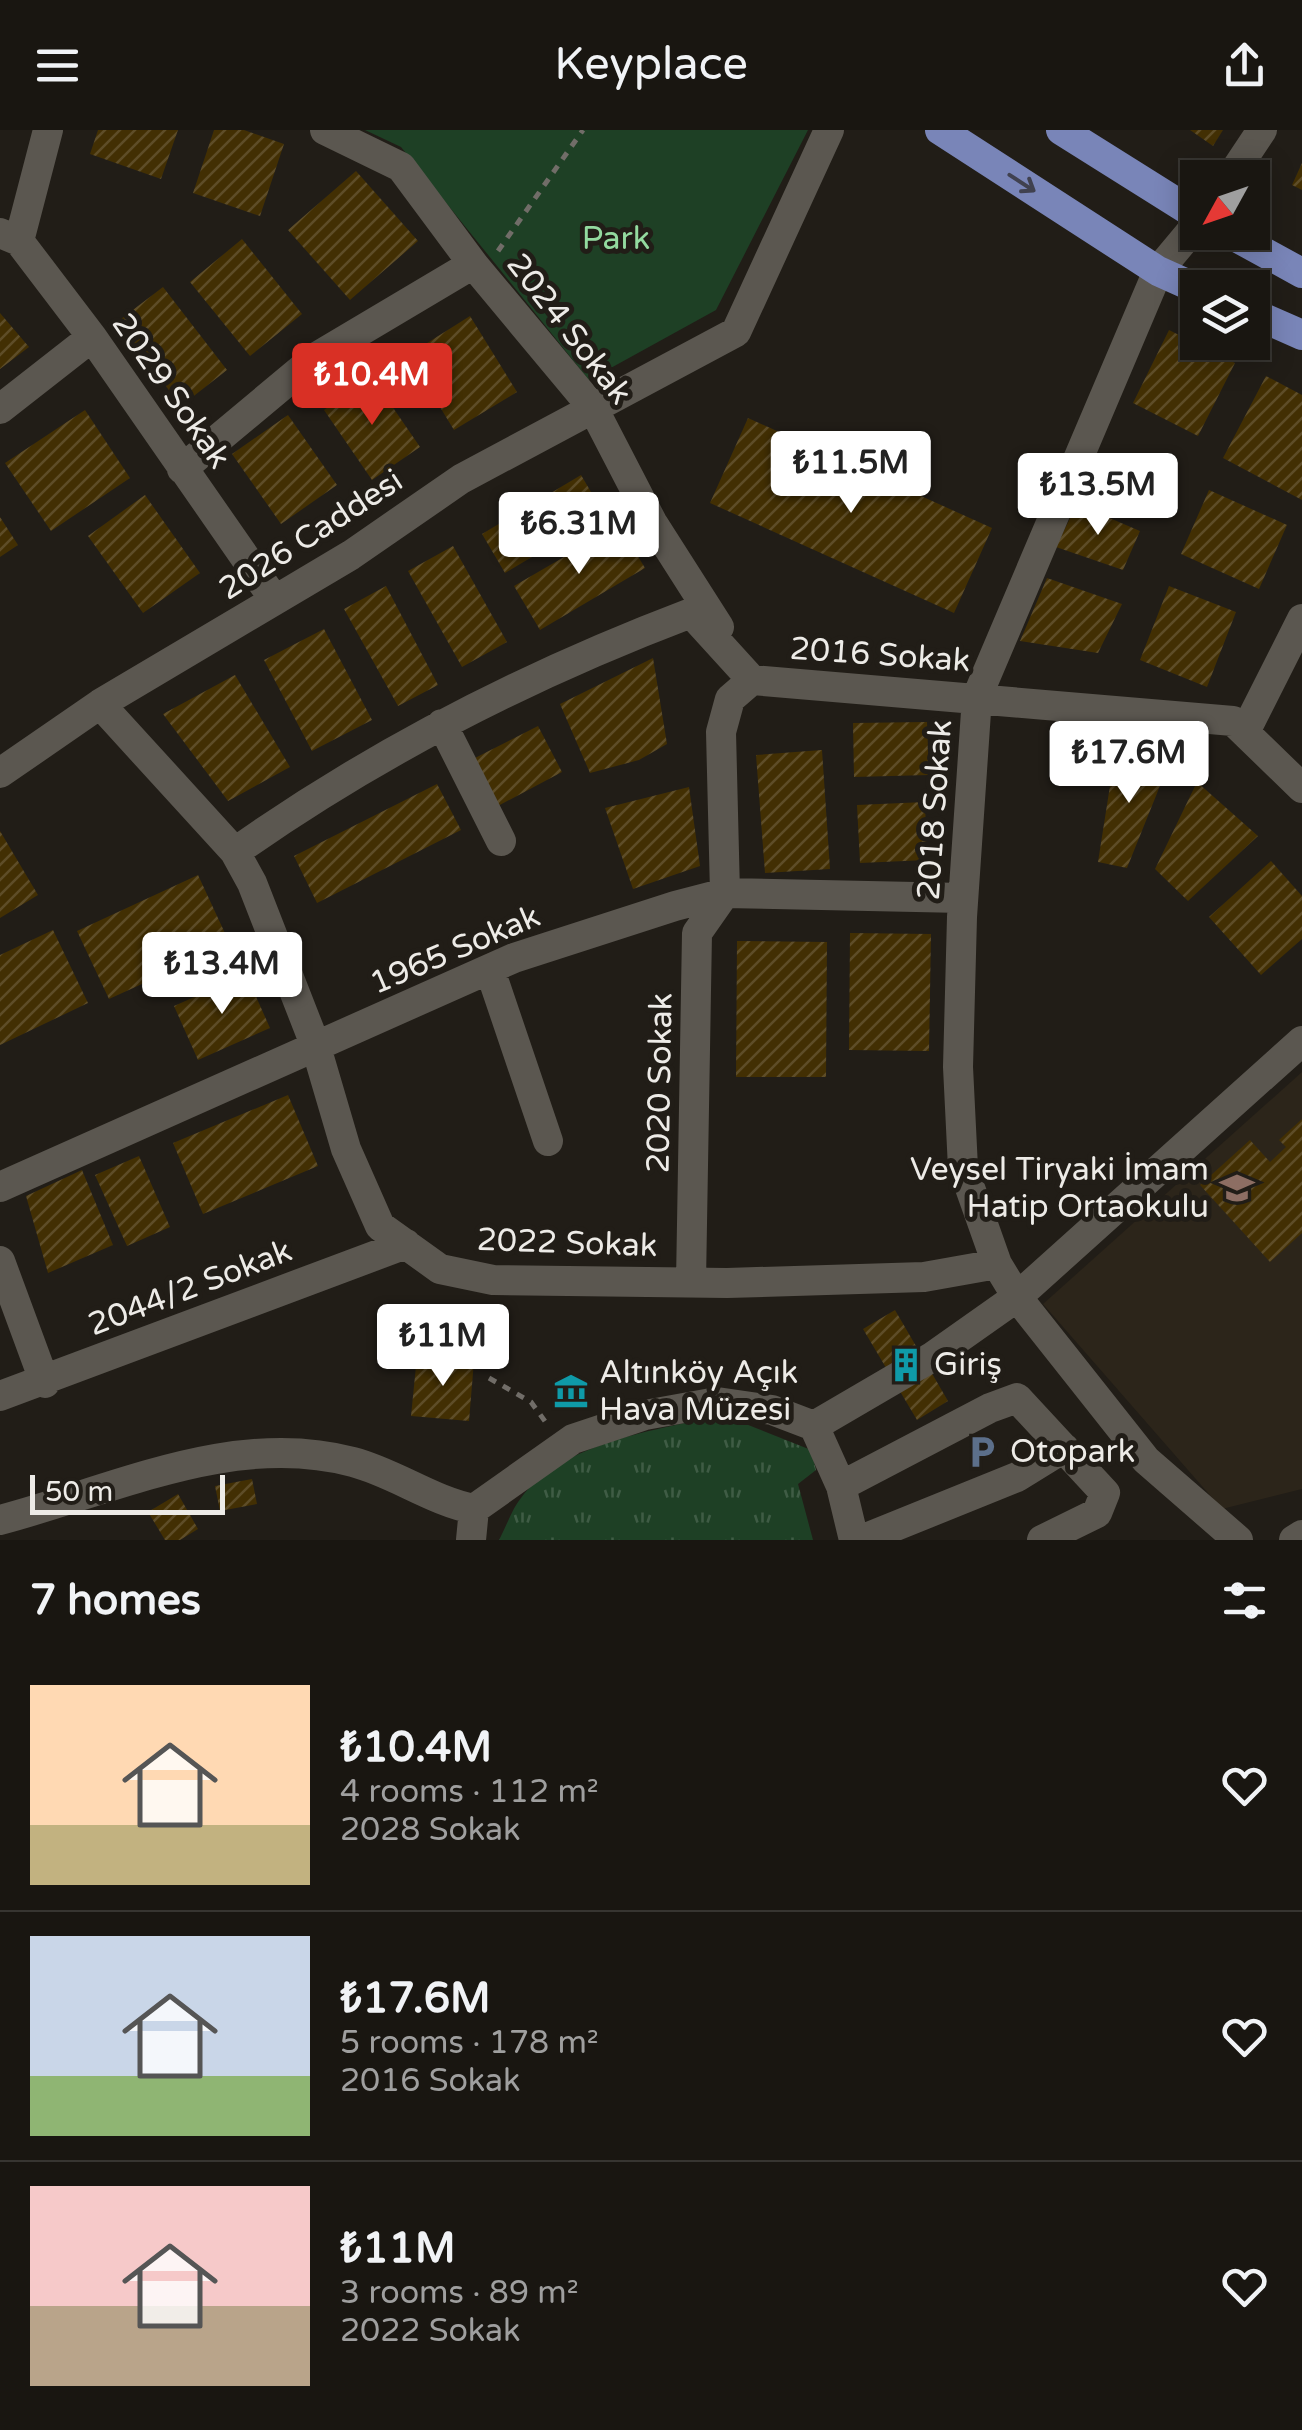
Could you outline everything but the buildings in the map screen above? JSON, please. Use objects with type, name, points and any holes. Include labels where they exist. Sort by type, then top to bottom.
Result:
[{"type":"main road","points":[[940,130],[1158,271],[1180,281]]},
{"type":"main road","points":[[1062,130],[1180,208]]},
{"type":"main road","points":[[1260,250],[1302,273]]},
{"type":"main road","points":[[1270,321],[1302,334]]},
{"type":"street","points":[[10,237],[48,130]]},
{"type":"street","name":"2024 Sokak","points":[[326,130],[401,167],[473,264],[593,408],[652,522],[752,680]]},
{"type":"street","name":"2026 Caddesi","points":[[0,773],[100,704],[351,555],[461,479],[736,332],[829,130]]},
{"type":"street","points":[[1242,160],[1262,130]]},
{"type":"street","name":"2029 Sokak","points":[[10,237],[92,337],[274,600]]},
{"type":"street","name":"2018 Sokak","points":[[997,1264],[964,1168],[958,1067],[977,697],[1158,271],[1180,243]]},
{"type":"street","points":[[182,470],[315,358],[473,264]]},
{"type":"street","points":[[0,409],[92,337]]},
{"type":"street","name":"2016 Sokak","points":[[235,852],[302,805],[442,724],[690,612],[752,680],[1233,721],[1245,732]]},
{"type":"street","points":[[1302,620],[1245,732],[1302,788]]},
{"type":"street","points":[[725,893],[721,732],[730,699],[752,680]]},
{"type":"street","name":"2022 Sokak","points":[[100,704],[235,852],[252,883],[316,1047],[346,1150],[380,1226],[440,1270],[493,1280],[691,1282],[924,1277],[997,1264]]},
{"type":"street","points":[[442,724],[501,841]]},
{"type":"street","name":"1965 Sokak","points":[[0,1187],[490,970],[725,893],[964,898]]},
{"type":"street","name":"2020 Sokak","points":[[691,1282],[697,933],[725,893]]},
{"type":"street","points":[[490,970],[548,1141]]},
{"type":"street","points":[[814,1426],[932,1357],[1017,1297],[1302,1041]]},
{"type":"street","name":"2044/2 Sokak","points":[[0,1396],[45,1383],[406,1244]]},
{"type":"street","points":[[0,1261],[45,1383]]},
{"type":"street","points":[[997,1264],[1017,1297],[1146,1460],[1238,1540]]},
{"type":"street","points":[[841,1486],[990,1408],[1017,1398],[1104,1493],[1097,1512],[1042,1540]]},
{"type":"street","points":[[0,1520],[183,1466],[242,1454],[289,1451],[351,1461],[407,1480],[454,1505],[474,1509],[572,1439],[645,1416],[717,1402],[772,1410],[814,1426],[841,1486],[858,1540],[1016,1477],[1064,1448]]},
{"type":"street","points":[[471,1540],[474,1509]]},
{"type":"street","points":[[1294,1540],[1302,1535]]},
{"type":"path","points":[[473,264],[495,254],[583,130]]},
{"type":"path","points":[[489,1378],[531,1402],[545,1420],[558,1450]]},
{"type":"shaded area","name":"Veysel Tiryaki İmam Hatip Ortaokulu","points":[[1302,1072],[1302,1489],[1222,1509],[1043,1304]]},
{"type":"green space","name":"Park","points":[[365,130],[808,130],[716,310],[589,380],[401,147]]},
{"type":"green space","points":[[723,1415],[811,1450],[816,1470],[798,1484],[813,1540],[499,1540],[521,1498],[562,1463],[614,1441]]},
{"type":"place","name":"Veysel Tiryaki İmam Hatip Ortaokulu","points":[[1237,1188]]},
{"type":"place","name":"Giriş","points":[[906,1365]]},
{"type":"place","name":"Altınköy Açık Hava Müzesi","points":[[571,1391]]},
{"type":"place","name":"Otopark","points":[[982,1452]]}]
